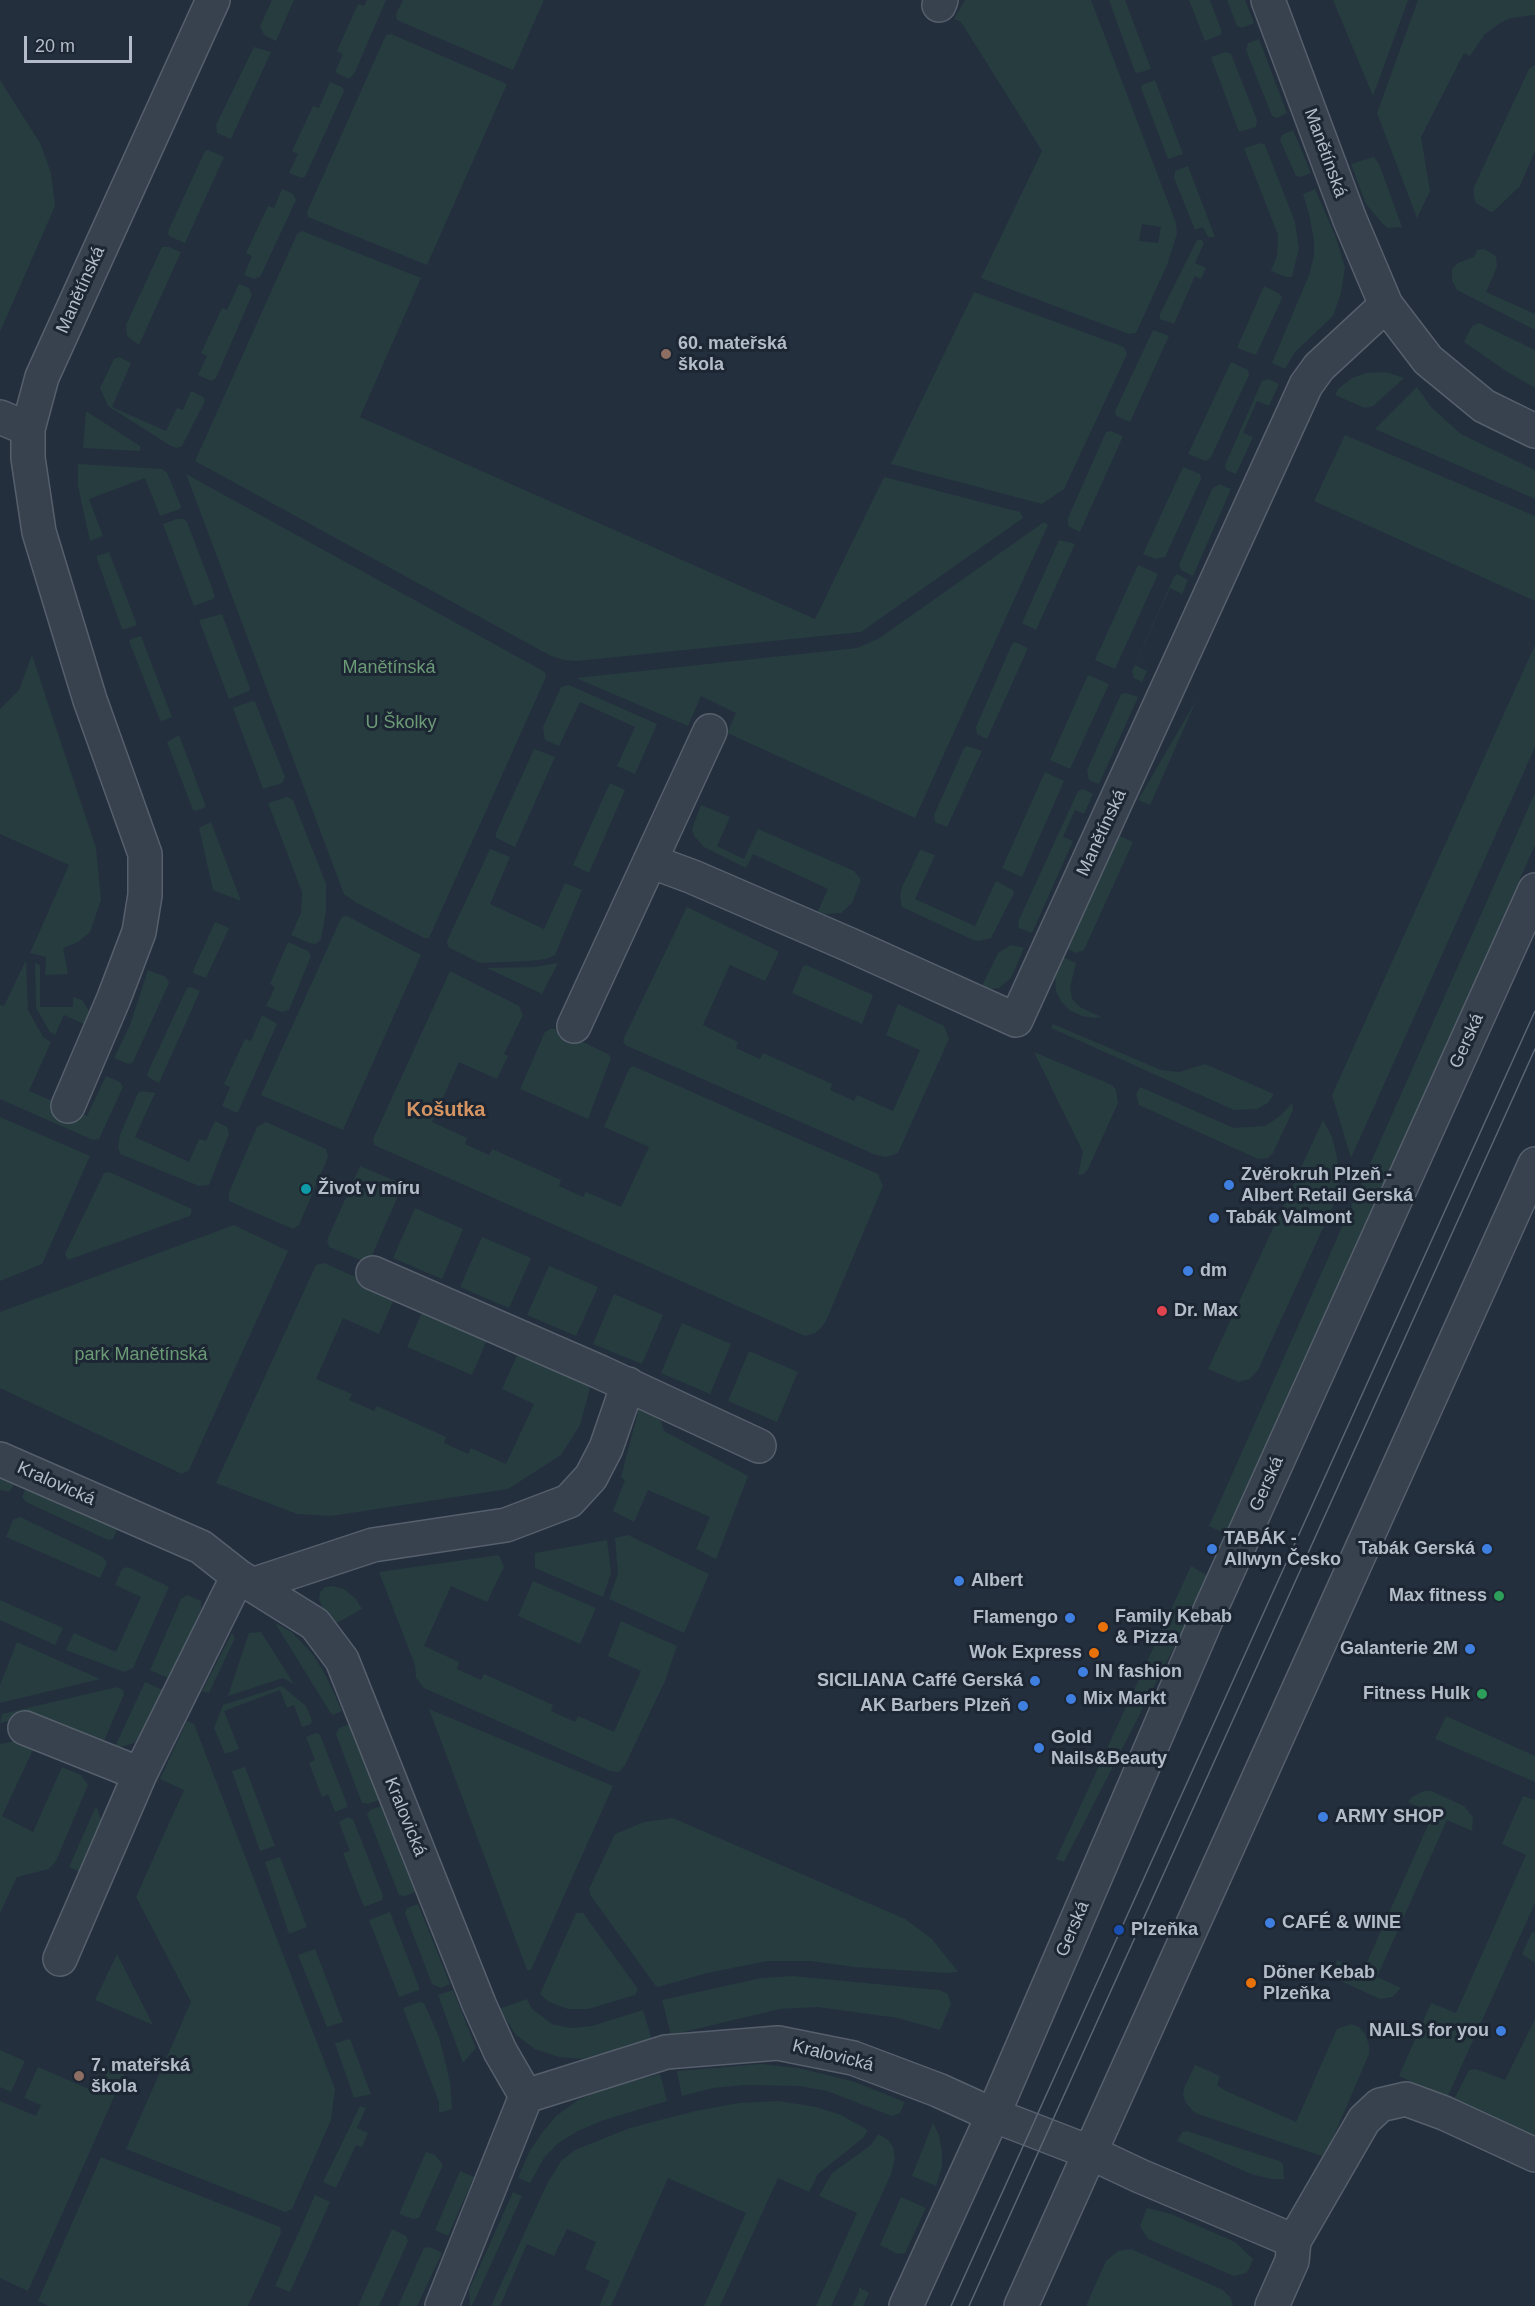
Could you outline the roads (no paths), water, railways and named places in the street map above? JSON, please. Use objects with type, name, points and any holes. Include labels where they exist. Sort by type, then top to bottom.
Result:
[{"type":"street","name":"Manětínská","points":[[68,1106],[139,932],[145,895],[145,854],[90,700],[39,532],[28,458],[14,423],[42,377],[213,0]]},
{"type":"street","name":"Manětínská","points":[[1268,0],[1350,220],[1386,305],[1426,358],[1484,406],[1535,431]]},
{"type":"street","name":"Manětínská","points":[[650,861],[850,945],[1016,1020],[1306,386],[1319,367],[1386,305]]},
{"type":"street","points":[[574,1026],[710,731]]},
{"type":"street","name":"Gerská","points":[[906,2306],[993,2115],[1212,1606],[1535,890]]},
{"type":"street","points":[[1021,2306],[1535,1164]]},
{"type":"street","points":[[373,1273],[628,1384],[759,1446]]},
{"type":"street","points":[[60,1959],[140,1774],[245,1581],[373,1545],[506,1525],[569,1501],[591,1477],[606,1448],[628,1384]]},
{"type":"street","name":"Kralovická","points":[[0,1459],[201,1547],[245,1581],[315,1624],[342,1660],[479,2004],[500,2051],[526,2096],[666,2052],[778,2043],[853,2058],[938,2090],[993,2115]]},
{"type":"street","points":[[25,1728],[140,1774]]},
{"type":"street","points":[[442,2306],[526,2096]]},
{"type":"street","points":[[1272,2306],[1292,2261],[1294,2241],[1364,2120],[1380,2105],[1406,2099],[1444,2113],[1535,2155]]},
{"type":"street","points":[[993,2115],[1089,2152],[1294,2241]]},
{"type":"tram line","points":[[951,2306],[1535,1011]]},
{"type":"tram line","points":[[969,2306],[1535,1049]]},
{"type":"place","name":"60. mateřská škola","points":[[666,354]]},
{"type":"place","name":"Zvěrokruh Plzeň - Albert Retail Gerská","points":[[1229,1185]]},
{"type":"place","name":"Život v míru","points":[[306,1189]]},
{"type":"place","name":"Tabák Valmont","points":[[1214,1218]]},
{"type":"place","name":"dm","points":[[1188,1271]]},
{"type":"place","name":"Dr. Max","points":[[1162,1311]]},
{"type":"place","name":"TABÁK - Allwyn Česko","points":[[1212,1549]]},
{"type":"place","name":"Tabák Gerská","points":[[1487,1549]]},
{"type":"place","name":"Albert","points":[[959,1581]]},
{"type":"place","name":"Max fitness","points":[[1499,1596]]},
{"type":"place","name":"Flamengo","points":[[1070,1618]]},
{"type":"place","name":"Family Kebab & Pizza","points":[[1103,1627]]},
{"type":"place","name":"Galanterie 2M","points":[[1470,1649]]},
{"type":"place","name":"Wok Express","points":[[1094,1653]]},
{"type":"place","name":"IN fashion","points":[[1083,1672]]},
{"type":"place","name":"SICILIANA Caffé Gerská","points":[[1035,1681]]},
{"type":"place","name":"Fitness Hulk","points":[[1482,1694]]},
{"type":"place","name":"Mix Markt","points":[[1071,1699]]},
{"type":"place","name":"AK Barbers Plzeň","points":[[1023,1706]]},
{"type":"place","name":"Gold Nails&Beauty","points":[[1039,1748]]},
{"type":"place","name":"ARMY SHOP","points":[[1323,1817]]},
{"type":"place","name":"CAFÉ & WINE","points":[[1270,1923]]},
{"type":"place","name":"Plzeňka","points":[[1119,1930]]},
{"type":"place","name":"Döner Kebab Plzeňka","points":[[1251,1983]]},
{"type":"place","name":"NAILS for you","points":[[1501,2031]]},
{"type":"place","name":"7. mateřská škola","points":[[79,2076]]},
{"type":"district","name":"Košutka","points":[[446,1110]]},
{"type":"park label","name":"U Školky","points":[[401,723]]},
{"type":"park label","name":"park Manětínská","points":[[141,1355]]}]
